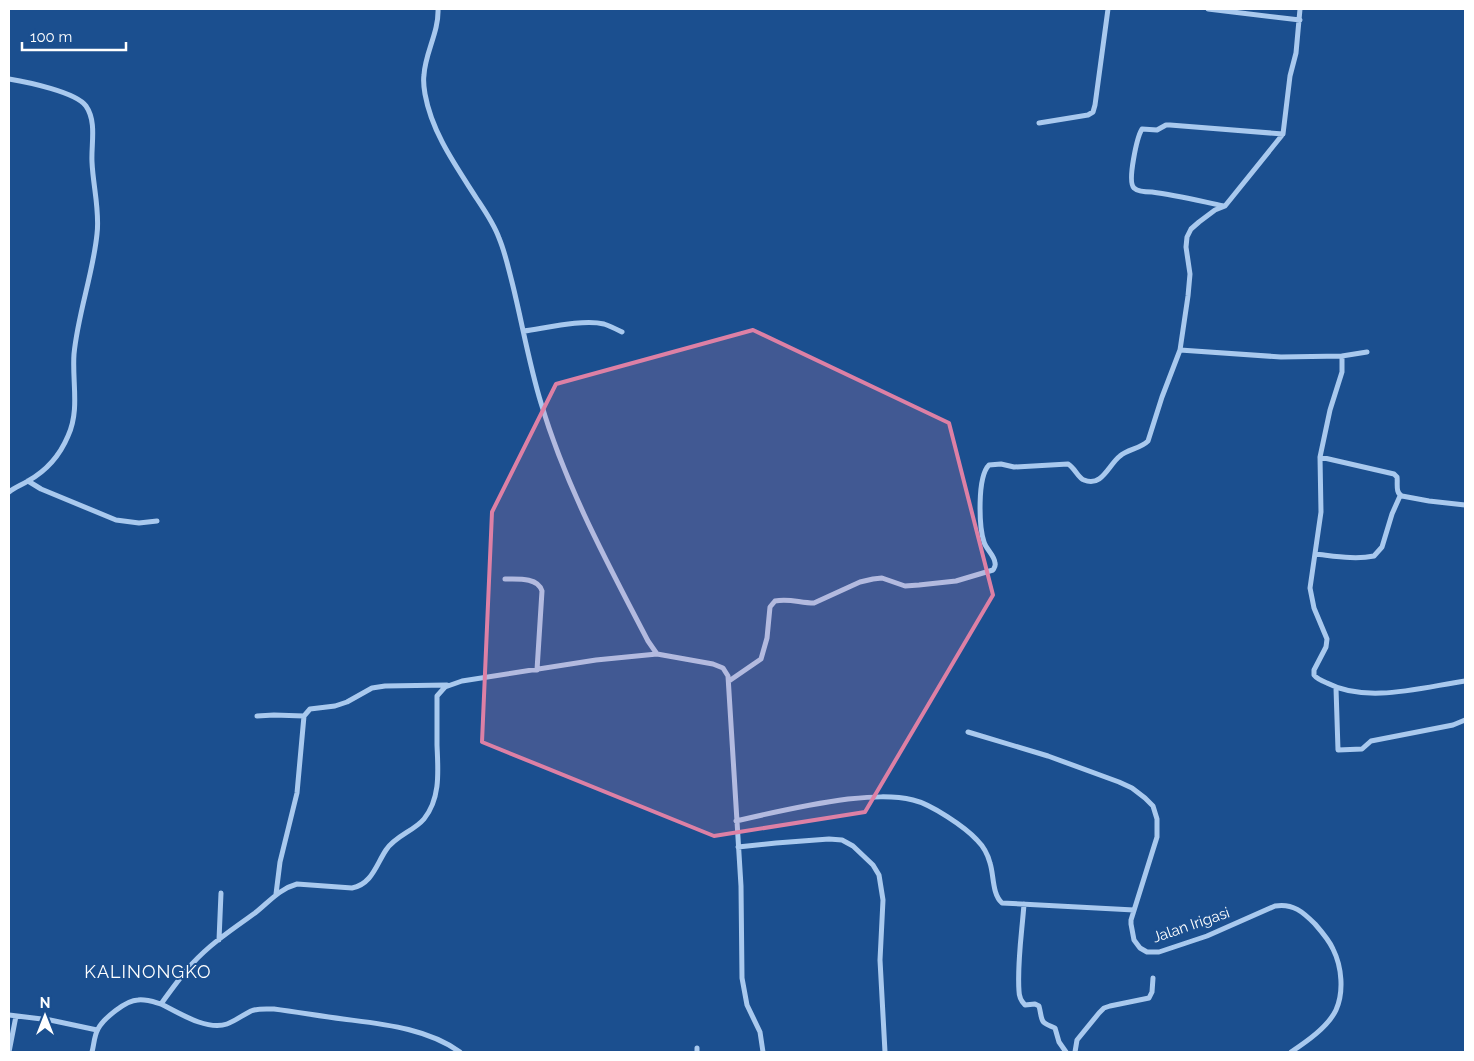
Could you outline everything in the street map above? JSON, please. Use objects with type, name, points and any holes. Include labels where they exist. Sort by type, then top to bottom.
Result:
[{"type":"street","points":[[438,9],[435,32],[424,74],[428,105],[434,127],[456,166],[489,217],[498,236],[524,331],[535,384],[578,501],[588,525],[648,641],[657,654]]},
{"type":"street","points":[[1039,123],[1088,115],[1092,112],[1095,105],[1108,9]]},
{"type":"street","points":[[1208,9],[1300,20]]},
{"type":"street","points":[[729,681],[761,658],[767,638],[770,607],[776,601],[788,599],[814,603],[860,582],[873,579],[882,578],[905,586],[919,585],[956,581],[993,570],[995,561],[984,543],[980,524],[982,482],[987,466],[1001,464],[1039,466],[1068,464],[1084,480],[1091,481],[1100,479],[1120,455],[1148,442],[1162,397],[1180,350],[1190,274],[1186,247],[1187,237],[1199,222],[1225,206],[1283,134],[1290,76],[1296,53],[1300,9]]},
{"type":"street","points":[[9,79],[32,83],[77,98],[88,109],[92,124],[92,162],[98,224],[94,256],[74,354],[76,404],[71,428],[67,439],[52,462],[28,481],[9,492]]},
{"type":"street","points":[[1225,206],[1134,189],[1131,184],[1131,176],[1142,129],[1157,130],[1170,125],[1283,134]]},
{"type":"street","points":[[524,331],[596,323],[622,332]]},
{"type":"street","points":[[1180,350],[1281,357],[1342,356],[1367,352]]},
{"type":"street","points":[[1342,356],[1342,372],[1330,410],[1320,457],[1321,512],[1310,582],[1310,595],[1327,639],[1325,650],[1314,673],[1317,678],[1336,688],[1352,692],[1375,693],[1426,688],[1465,681]]},
{"type":"street","points":[[1315,554],[1366,558],[1374,556],[1382,547],[1392,514],[1400,496],[1395,475],[1320,457]]},
{"type":"street","points":[[28,481],[41,489],[116,520],[139,523],[157,521]]},
{"type":"street","points":[[1400,496],[1465,505]]},
{"type":"street","points":[[505,579],[528,580],[538,583],[542,591],[537,670]]},
{"type":"street","points":[[276,894],[280,862],[297,793],[304,716],[310,710],[343,704],[372,688],[449,684],[596,660],[657,654],[708,663],[726,670],[729,681],[741,886],[743,986],[751,1014],[760,1032],[763,1052]]},
{"type":"street","points":[[161,1004],[193,963],[276,894],[297,884],[347,888],[362,885],[370,879],[386,848],[424,820],[433,803],[438,781],[437,696],[449,684]]},
{"type":"street","points":[[1336,688],[1338,750],[1362,749],[1371,741],[1465,720]]},
{"type":"street","points":[[257,716],[304,716]]},
{"type":"street","name":"Jalan Irigasi","points":[[968,732],[1048,756],[1119,782],[1132,788],[1153,806],[1157,819],[1157,837],[1131,924],[1134,940],[1142,950],[1159,952],[1207,936],[1275,906],[1294,907],[1311,920],[1334,949],[1340,970],[1340,996],[1332,1016],[1313,1037],[1291,1052]]},
{"type":"street","points":[[736,821],[809,804],[867,797],[893,797],[914,800],[935,810],[973,836],[981,845],[991,864],[1000,900],[1006,903],[1134,910]]},
{"type":"street","points":[[738,847],[842,840],[853,846],[873,865],[879,875],[882,900],[880,960],[885,1052]]},
{"type":"street","points":[[219,940],[221,892]]},
{"type":"street","points":[[1024,904],[1020,960],[1020,998],[1025,1004],[1039,1006],[1041,1019],[1047,1026],[1055,1028],[1059,1042],[1066,1052]]},
{"type":"street","points":[[1075,1052],[1077,1040],[1098,1013],[1110,1006],[1150,997],[1153,978]]},
{"type":"street","points":[[92,1052],[97,1030],[110,1015],[127,1003],[134,1000],[144,1000],[161,1004],[190,1018],[217,1026],[230,1022],[253,1010],[263,1009],[379,1024],[438,1040],[460,1052]]},
{"type":"street","points":[[9,1015],[50,1020],[97,1030]]},
{"type":"street","points":[[9,1052],[16,1016]]},
{"type":"highlighted area","points":[[753,330],[949,423],[993,595],[865,812],[714,836],[482,742],[492,512],[556,384]]},
{"type":"district","name":"KALINONGKO","points":[[148,971]]}]
